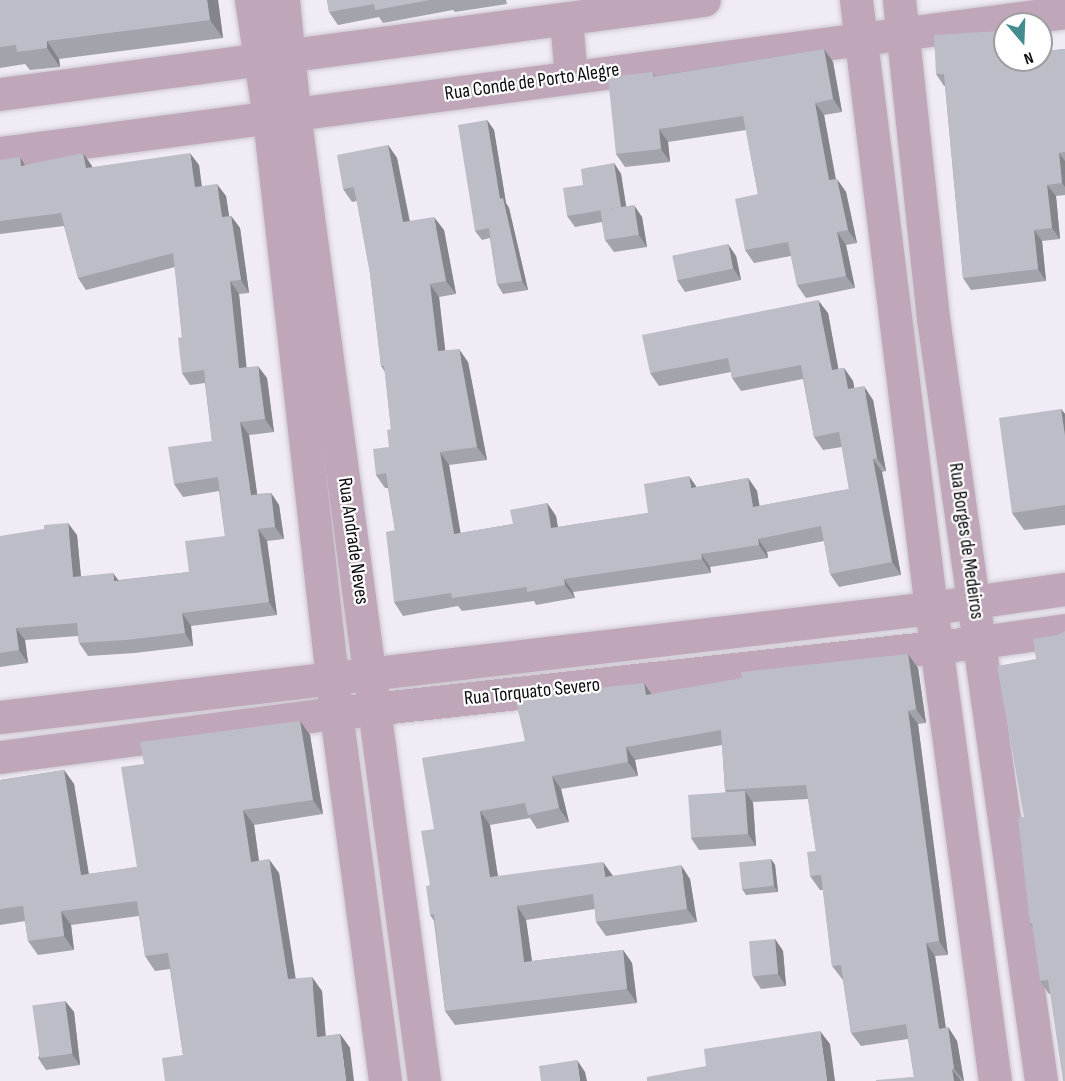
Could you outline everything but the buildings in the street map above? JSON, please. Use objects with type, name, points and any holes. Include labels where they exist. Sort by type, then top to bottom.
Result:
[{"type":"street","name":"Rua Andrade Neves","points":[[252,0],[275,59],[316,386],[352,536],[424,1081]]},
{"type":"street","name":"Rua Andrade Neves","points":[[275,59],[283,0]]},
{"type":"street","points":[[0,94],[704,0]]},
{"type":"street","points":[[856,0],[858,38],[931,608],[995,1081]]},
{"type":"street","name":"Rua Borges de Medeiros","points":[[899,0],[933,318],[975,601],[1041,1081]]},
{"type":"street","name":"Rua Conde de Porto Alegre","points":[[0,153],[1065,12]]},
{"type":"street","points":[[566,19],[571,77]]},
{"type":"street","points":[[895,323],[933,318]]},
{"type":"street","name":"Rua Andrade Neves","points":[[316,386],[317,538],[336,713],[386,1081]]},
{"type":"street","points":[[914,472],[955,466]]},
{"type":"street","points":[[317,538],[352,536]]},
{"type":"street","name":"Rua Torquato Severo","points":[[0,717],[931,608],[1065,589]]},
{"type":"street","points":[[767,627],[772,664]]},
{"type":"street","name":"Rua Torquato Severo","points":[[0,758],[336,713],[936,645],[980,642],[1065,630]]},
{"type":"street","points":[[58,709],[65,749]]},
{"type":"street","points":[[374,991],[411,985]]}]
